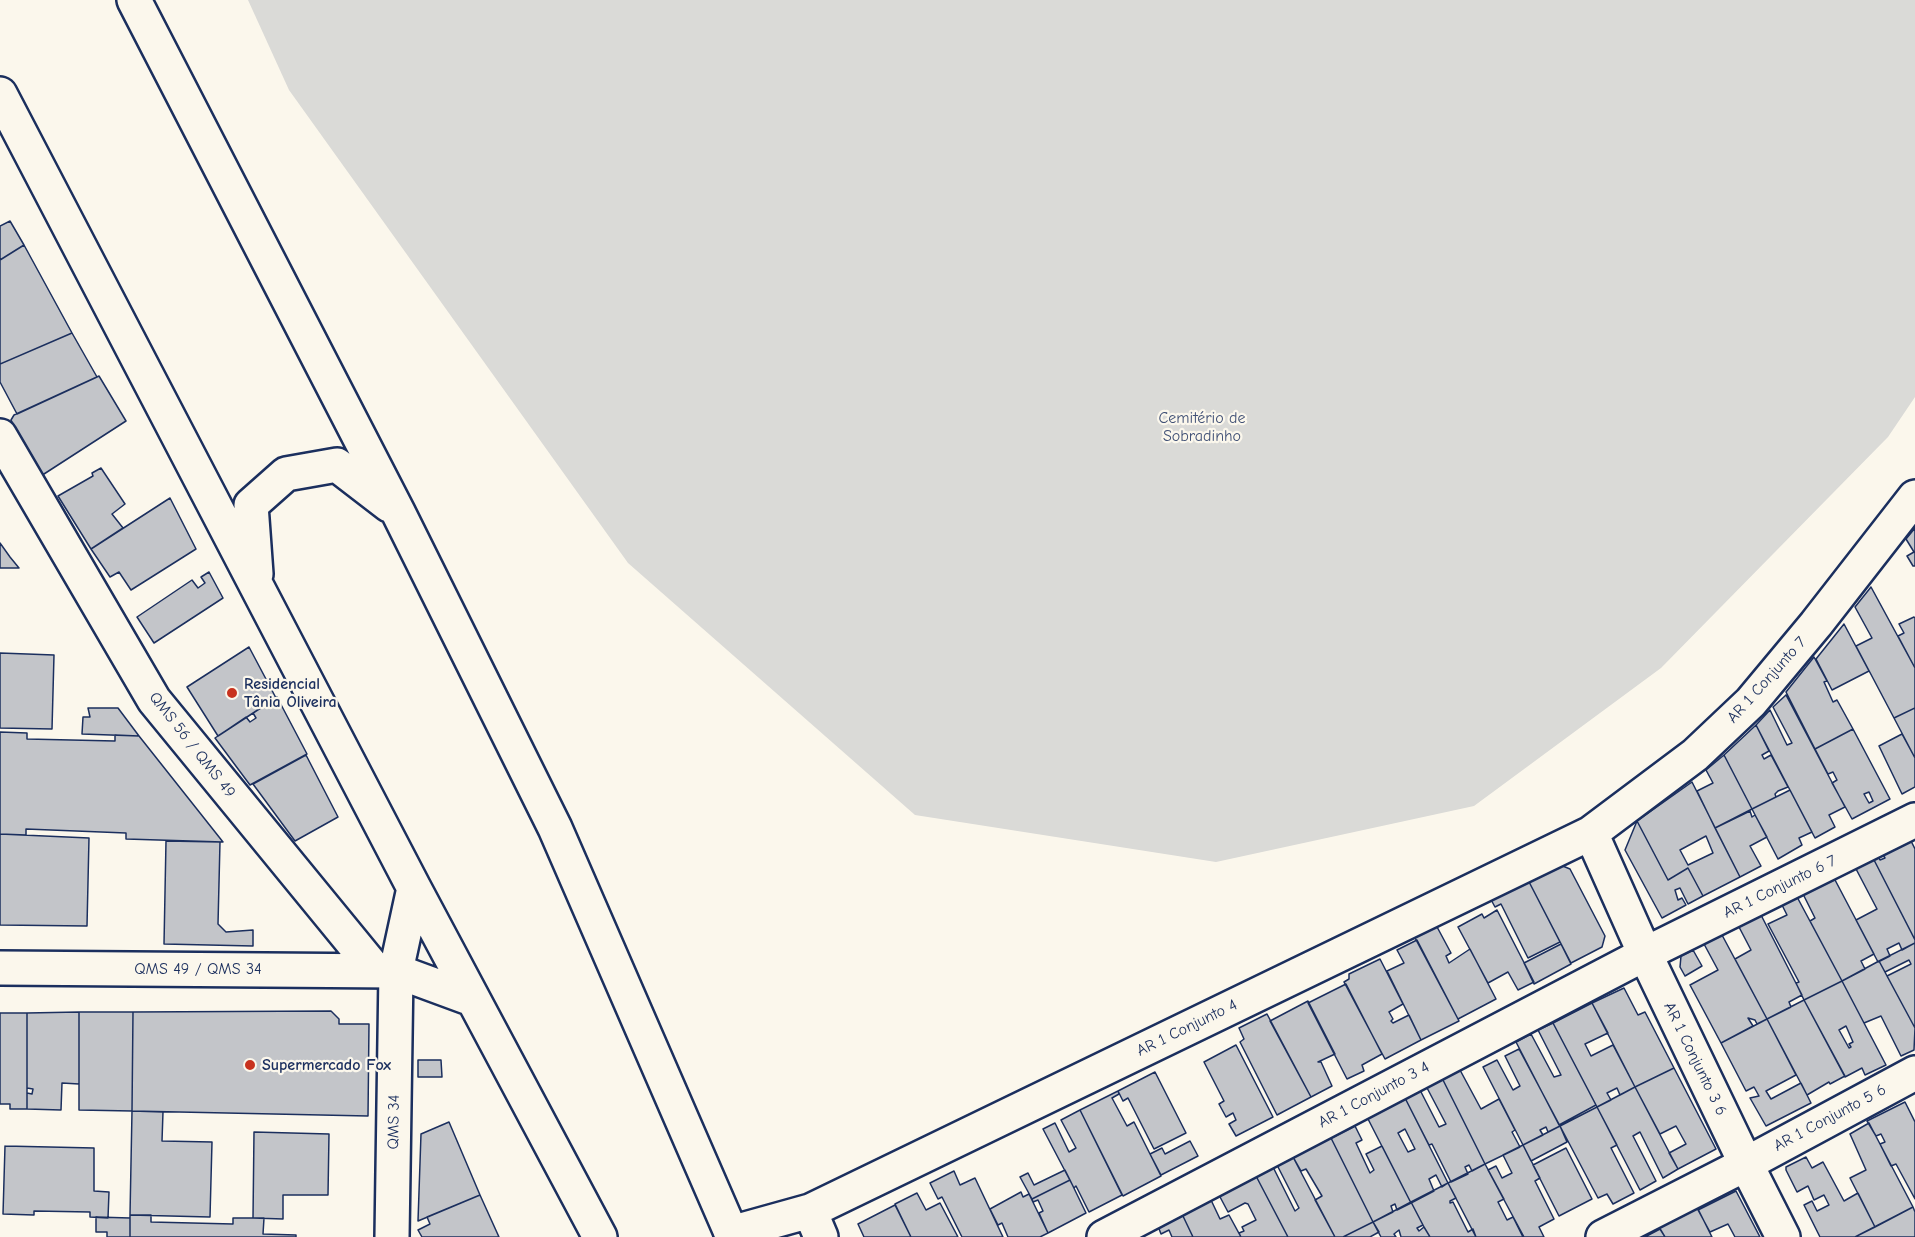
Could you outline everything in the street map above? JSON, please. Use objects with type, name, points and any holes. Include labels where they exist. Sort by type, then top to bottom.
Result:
[{"type":"street","points":[[134,0],[398,512],[555,828],[729,1236]]},
{"type":"street","points":[[0,94],[472,999],[600,1237]]},
{"type":"street","name":"QMS 56 / QMS 49","points":[[0,436],[154,700],[386,971]]},
{"type":"street","points":[[257,586],[251,505],[286,474],[337,465],[398,512]]},
{"type":"street","name":"AR 1 Conjunto 7","points":[[1591,833],[1695,756],[1751,702],[1816,624],[1915,497]]},
{"type":"street","name":"AR 1 Conjunto 6 7","points":[[1645,954],[1915,820]]},
{"type":"street","name":"AR 1 Conjunto 3 6","points":[[1591,833],[1645,954],[1783,1237]]},
{"type":"street","name":"AR 1 Conjunto 4","points":[[729,1236],[815,1224],[1591,833]]},
{"type":"street","name":"QMS 34","points":[[392,1237],[386,971],[414,888]]},
{"type":"street","name":"AR 1 Conjunto 3 4","points":[[1104,1237],[1645,954]]},
{"type":"street","name":"QMS 49 / QMS 34","points":[[0,968],[386,971]]},
{"type":"street","points":[[386,971],[472,999]]},
{"type":"street","name":"AR 1 Conjunto 5 6","points":[[1603,1237],[1746,1164],[1915,1073]]},
{"type":"green space","name":"Cemitério de Sobradinho","points":[[248,0],[1915,0],[1915,397],[1888,437],[1661,668],[1474,806],[1216,862],[915,815],[628,563],[289,90]]},
{"type":"building","points":[[10,221],[24,245],[0,260],[0,226]]},
{"type":"building","points":[[24,245],[72,333],[0,364],[0,260]]},
{"type":"building","points":[[72,333],[97,377],[17,414],[0,382],[0,364]]},
{"type":"building","points":[[99,376],[126,421],[44,474],[39,474],[11,420],[14,415]]},
{"type":"building","points":[[101,468],[125,504],[112,514],[123,528],[91,549],[58,496],[93,476],[92,473]]},
{"type":"building","points":[[170,498],[196,549],[131,590],[119,572],[110,577],[91,549]]},
{"type":"building","points":[[1915,528],[1915,566],[1913,566],[1907,556],[1914,552],[1906,539]]},
{"type":"building","points":[[0,543],[10,557],[19,568],[0,568]]},
{"type":"building","points":[[209,572],[223,598],[154,643],[137,617],[192,580],[198,588],[205,583],[201,577]]},
{"type":"building","points":[[1871,587],[1915,668],[1915,708],[1894,718],[1856,646],[1872,638],[1855,607]]},
{"type":"building","points":[[1914,617],[1915,668],[1898,636],[1904,633],[1899,624]]},
{"type":"building","points":[[1844,624],[1869,671],[1832,690],[1816,659]]},
{"type":"building","name":"Residencial Tânia Oliveira","points":[[249,647],[276,698],[218,736],[187,687]]},
{"type":"building","points":[[0,653],[54,655],[52,729],[0,728]]},
{"type":"building","points":[[1814,657],[1827,681],[1824,682],[1833,702],[1837,700],[1853,729],[1815,749],[1786,692]]},
{"type":"building","points":[[1786,695],[1845,807],[1829,815],[1835,827],[1815,838],[1756,725],[1770,710],[1787,745],[1792,743],[1773,707]]},
{"type":"building","points":[[277,697],[307,754],[250,785],[215,738],[246,717],[250,722],[256,718],[253,713]]},
{"type":"building","points":[[88,708],[118,708],[139,736],[82,734],[83,717],[90,717]]},
{"type":"building","points":[[1915,708],[1915,758],[1894,718]]},
{"type":"building","points":[[1756,725],[1769,751],[1762,755],[1764,759],[1771,755],[1788,787],[1778,791],[1775,794],[1776,797],[1752,809],[1724,755]]},
{"type":"building","points":[[1853,729],[1890,799],[1852,819],[1832,783],[1837,780],[1833,772],[1828,774],[1815,749]],"holes":[[[1869,792],[1873,801],[1869,803],[1864,794]]]},
{"type":"building","points":[[0,732],[27,733],[27,739],[115,741],[115,735],[139,736],[223,842],[126,839],[126,833],[26,829],[26,835],[0,834]]},
{"type":"building","points":[[1902,734],[1915,758],[1915,787],[1902,794],[1879,746]]},
{"type":"building","points":[[306,755],[338,817],[295,841],[253,784]]},
{"type":"building","points":[[1724,755],[1752,809],[1715,828],[1697,791],[1713,783],[1706,770]]},
{"type":"building","points":[[1692,782],[1740,877],[1703,896],[1688,868],[1668,880],[1637,821]],"holes":[[[1706,836],[1713,853],[1688,865],[1680,850]]]},
{"type":"building","points":[[1790,790],[1812,832],[1799,838],[1802,845],[1778,859],[1752,809]]},
{"type":"building","points":[[1750,811],[1752,817],[1755,815],[1767,837],[1750,846],[1761,866],[1740,877],[1715,828]]},
{"type":"building","points":[[1637,821],[1668,880],[1688,868],[1703,896],[1688,904],[1680,888],[1675,890],[1678,900],[1682,898],[1686,905],[1662,918],[1625,850]]},
{"type":"building","points":[[0,834],[89,838],[87,926],[0,925]]},
{"type":"building","points":[[1910,839],[1915,849],[1915,940],[1873,858],[1878,856],[1880,860],[1885,858],[1882,853]]},
{"type":"building","points":[[166,841],[220,842],[218,924],[226,932],[253,930],[253,946],[164,944]]},
{"type":"building","points":[[1873,858],[1915,940],[1915,943],[1902,950],[1899,943],[1887,949],[1890,956],[1878,962],[1856,920],[1877,909],[1855,867]]},
{"type":"building","points":[[1553,862],[1570,869],[1605,936],[1602,947],[1571,963],[1526,876]]},
{"type":"building","points":[[1526,876],[1560,942],[1528,958],[1501,904],[1495,907],[1489,896]]},
{"type":"building","points":[[1834,878],[1874,954],[1861,961],[1865,969],[1842,981],[1810,921],[1815,918],[1803,894]]},
{"type":"building","points":[[1796,895],[1842,981],[1804,1000],[1796,983],[1799,982],[1768,924],[1787,915],[1781,903]]},
{"type":"building","points":[[1497,910],[1534,982],[1518,990],[1508,972],[1488,983],[1458,927],[1482,914],[1484,918]]},
{"type":"building","points":[[1761,915],[1802,995],[1789,1002],[1791,1007],[1767,1019],[1735,959],[1751,950],[1739,927]]},
{"type":"building","points":[[1436,925],[1451,953],[1446,956],[1449,963],[1470,949],[1496,999],[1458,1019],[1414,936]]},
{"type":"building","points":[[1722,935],[1767,1019],[1757,1024],[1755,1020],[1748,1018],[1753,1026],[1721,1043],[1690,985],[1718,970],[1704,944]]},
{"type":"building","points":[[1417,940],[1459,1021],[1421,1040],[1387,971],[1404,963],[1397,950]]},
{"type":"building","points":[[1915,943],[1915,1028],[1887,976],[1911,964],[1909,960],[1885,972],[1879,961]]},
{"type":"building","points":[[1561,944],[1571,964],[1534,984],[1524,963]]},
{"type":"building","points":[[1693,950],[1702,966],[1685,976],[1680,967],[1681,956]]},
{"type":"building","points":[[1380,959],[1403,1004],[1389,1012],[1393,1019],[1391,1021],[1393,1023],[1409,1015],[1421,1040],[1385,1059],[1344,982],[1349,979],[1349,974]]},
{"type":"building","points":[[1879,961],[1915,1028],[1914,1050],[1901,1056],[1881,1016],[1864,1023],[1842,981]]},
{"type":"building","points":[[1842,981],[1886,1065],[1865,1075],[1862,1068],[1845,1077],[1804,1000]],"holes":[[[1846,1026],[1853,1042],[1849,1044],[1851,1047],[1849,1048],[1839,1030]]]},
{"type":"building","points":[[1346,984],[1382,1054],[1362,1065],[1364,1071],[1347,1079],[1308,1003]]},
{"type":"building","points":[[1624,988],[1638,1015],[1645,1012],[1674,1068],[1635,1087],[1592,1003]]},
{"type":"building","points":[[1804,1000],[1845,1076],[1807,1095],[1767,1019]]},
{"type":"building","points":[[1308,1001],[1335,1054],[1318,1062],[1321,1062],[1332,1086],[1311,1097],[1270,1021]]},
{"type":"building","points":[[1592,1003],[1608,1033],[1585,1044],[1591,1056],[1613,1045],[1635,1087],[1620,1095],[1617,1088],[1607,1093],[1611,1100],[1597,1107],[1553,1023]]},
{"type":"building","name":"Supermercado Fox","points":[[331,1011],[339,1019],[339,1024],[369,1024],[368,1116],[132,1111],[133,1012]]},
{"type":"building","points":[[79,1012],[133,1012],[132,1111],[79,1110]]},
{"type":"building","points":[[79,1012],[79,1084],[62,1083],[61,1110],[27,1109],[27,1093],[32,1094],[33,1089],[27,1088],[27,1013]]},
{"type":"building","points":[[0,1013],[27,1013],[27,1109],[10,1109],[10,1104],[0,1104]]},
{"type":"building","points":[[1267,1014],[1311,1097],[1277,1115],[1240,1042],[1244,1039],[1239,1028]]},
{"type":"building","points":[[1767,1019],[1796,1075],[1766,1091],[1771,1099],[1801,1083],[1811,1103],[1766,1126],[1750,1098],[1759,1096],[1754,1087],[1746,1091],[1721,1043]]},
{"type":"building","points":[[1553,1023],[1596,1105],[1559,1125],[1516,1042],[1531,1034],[1554,1077],[1561,1075],[1538,1030]]},
{"type":"building","points":[[1236,1045],[1273,1117],[1236,1136],[1229,1124],[1236,1120],[1233,1113],[1226,1117],[1219,1104],[1224,1101],[1204,1062]]},
{"type":"building","points":[[1519,1049],[1560,1126],[1548,1132],[1546,1127],[1540,1130],[1543,1135],[1523,1145],[1483,1067],[1497,1060],[1513,1090],[1520,1086],[1505,1056]]},
{"type":"building","points":[[418,1060],[441,1060],[442,1077],[418,1077]]},
{"type":"building","points":[[1674,1068],[1716,1149],[1678,1169],[1669,1153],[1686,1144],[1676,1126],[1660,1134],[1635,1087]]},
{"type":"building","points":[[1460,1070],[1481,1109],[1499,1099],[1515,1130],[1512,1132],[1520,1147],[1485,1164],[1442,1078]]},
{"type":"building","points":[[1155,1072],[1186,1133],[1154,1149],[1128,1098],[1123,1101],[1118,1091]]},
{"type":"building","points":[[1442,1078],[1485,1164],[1472,1171],[1469,1165],[1465,1167],[1468,1174],[1451,1182],[1405,1098],[1420,1090],[1439,1127],[1446,1124],[1426,1086]]},
{"type":"building","points":[[1635,1087],[1678,1169],[1663,1178],[1640,1132],[1633,1136],[1656,1181],[1640,1190],[1597,1107]]},
{"type":"building","points":[[1118,1091],[1119,1094],[1112,1098],[1127,1126],[1134,1122],[1161,1176],[1123,1196],[1080,1110]]},
{"type":"building","points":[[1405,1098],[1448,1183],[1442,1187],[1436,1175],[1429,1179],[1434,1191],[1411,1203],[1367,1117]],"holes":[[[1405,1129],[1415,1149],[1408,1152],[1398,1133]]]},
{"type":"building","points":[[1905,1102],[1915,1122],[1915,1199],[1896,1164],[1891,1166],[1880,1144],[1885,1142],[1881,1134],[1876,1136],[1867,1121]]},
{"type":"building","points":[[1597,1107],[1617,1145],[1611,1148],[1634,1193],[1613,1204],[1607,1194],[1598,1198],[1560,1126]]},
{"type":"building","points":[[1080,1110],[1122,1195],[1089,1212],[1043,1129],[1055,1123],[1069,1152],[1076,1148],[1061,1120]]},
{"type":"building","points":[[132,1111],[163,1112],[162,1141],[212,1142],[210,1217],[130,1215]]},
{"type":"building","points":[[449,1122],[480,1195],[418,1221],[421,1134]]},
{"type":"building","points":[[1869,1123],[1913,1207],[1875,1227],[1850,1178],[1866,1170],[1850,1134]]},
{"type":"building","points":[[1355,1126],[1362,1140],[1356,1143],[1370,1173],[1374,1170],[1366,1154],[1382,1146],[1411,1203],[1397,1210],[1395,1204],[1391,1206],[1393,1212],[1373,1222],[1331,1138]]},
{"type":"building","points":[[1560,1126],[1567,1142],[1531,1161],[1523,1145]]},
{"type":"building","points":[[254,1132],[329,1134],[328,1195],[283,1195],[283,1219],[253,1218]]},
{"type":"building","points":[[1330,1136],[1373,1222],[1343,1237],[1335,1237],[1315,1200],[1322,1196],[1306,1169],[1301,1171],[1292,1155]]},
{"type":"building","points":[[1190,1141],[1198,1156],[1161,1175],[1150,1154],[1162,1148],[1165,1154]]},
{"type":"building","points":[[1523,1145],[1540,1178],[1535,1181],[1554,1219],[1539,1227],[1544,1237],[1524,1237],[1488,1170],[1496,1166],[1502,1178],[1512,1173],[1503,1155]]},
{"type":"building","points":[[5,1146],[94,1148],[94,1191],[109,1192],[108,1218],[90,1217],[90,1212],[34,1211],[34,1215],[3,1214]]},
{"type":"building","points":[[1566,1148],[1592,1199],[1559,1216],[1533,1165]]},
{"type":"building","points":[[1293,1157],[1335,1237],[1288,1237],[1256,1176],[1273,1167],[1295,1211],[1299,1208],[1277,1165]]},
{"type":"building","points":[[1806,1157],[1812,1168],[1823,1162],[1844,1201],[1858,1193],[1875,1227],[1855,1237],[1820,1237],[1804,1205],[1812,1201],[1817,1211],[1829,1205],[1824,1195],[1814,1200],[1808,1186],[1797,1192],[1786,1170],[1786,1167]]},
{"type":"building","points":[[1485,1164],[1504,1199],[1498,1202],[1507,1220],[1513,1217],[1523,1237],[1476,1237],[1448,1183]]},
{"type":"building","points":[[1065,1170],[1070,1180],[1032,1199],[1020,1177],[1028,1173],[1034,1185]]},
{"type":"building","points":[[954,1171],[960,1185],[975,1178],[1003,1237],[962,1237],[942,1197],[938,1199],[930,1183]]},
{"type":"building","points":[[1256,1176],[1288,1237],[1241,1237],[1239,1233],[1244,1231],[1242,1227],[1256,1220],[1248,1204],[1245,1203],[1228,1212],[1219,1195]]},
{"type":"building","points":[[1070,1180],[1086,1213],[1048,1233],[1039,1213],[1043,1211],[1038,1200],[1033,1202],[1032,1199]]},
{"type":"building","points":[[1448,1183],[1456,1198],[1450,1203],[1453,1202],[1468,1232],[1473,1229],[1476,1237],[1430,1237],[1411,1202]]},
{"type":"building","points":[[1736,1191],[1760,1237],[1735,1237],[1728,1224],[1710,1232],[1698,1210]]},
{"type":"building","points":[[1021,1192],[1023,1197],[1029,1194],[1048,1233],[1040,1237],[1008,1237],[1002,1223],[998,1225],[990,1209]]},
{"type":"building","points":[[917,1193],[926,1210],[940,1203],[958,1237],[911,1237],[895,1204]]},
{"type":"building","points":[[480,1195],[499,1237],[422,1237],[418,1230],[430,1224],[427,1217]]},
{"type":"building","points":[[1211,1200],[1220,1219],[1229,1215],[1241,1237],[1193,1237],[1182,1214]]},
{"type":"building","points":[[1411,1202],[1423,1225],[1417,1228],[1419,1231],[1424,1227],[1430,1237],[1401,1237],[1399,1230],[1394,1234],[1396,1237],[1381,1237],[1373,1222]]},
{"type":"building","points":[[895,1205],[911,1237],[864,1237],[858,1224]]},
{"type":"building","points":[[1697,1207],[1712,1237],[1665,1237],[1659,1227]]},
{"type":"building","points":[[1913,1207],[1915,1237],[1855,1237]]},
{"type":"building","points":[[1182,1214],[1193,1237],[1172,1237],[1169,1230],[1161,1234],[1158,1226]]},
{"type":"building","points":[[130,1215],[151,1215],[151,1222],[233,1224],[233,1218],[264,1218],[263,1234],[296,1235],[296,1237],[130,1237]]},
{"type":"building","points":[[96,1217],[130,1218],[130,1237],[107,1237],[107,1232],[96,1232]]},
{"type":"building","points":[[1373,1222],[1379,1232],[1370,1237],[1343,1237]]},
{"type":"building","points":[[1660,1229],[1665,1237],[1645,1237]]},
{"type":"place","name":"Residencial Tânia Oliveira","points":[[232,693]]},
{"type":"place","name":"Supermercado Fox","points":[[250,1065]]}]
